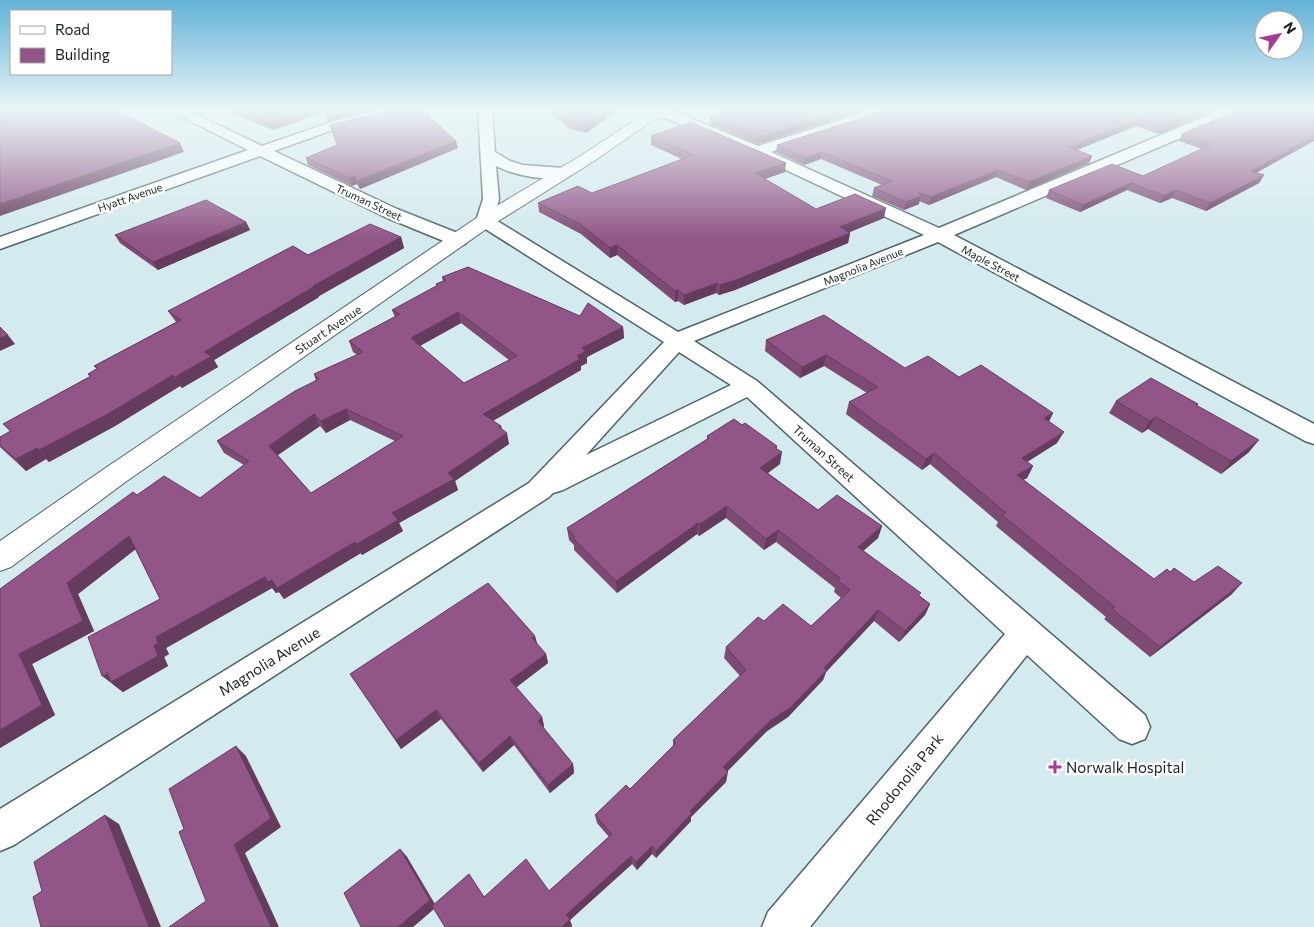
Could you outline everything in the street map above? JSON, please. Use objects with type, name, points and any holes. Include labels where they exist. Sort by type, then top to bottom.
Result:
[{"type":"street","name":"Hyatt Avenue","points":[[0,242],[255,152]]},
{"type":"street","name":"Truman Street","points":[[266,152],[391,213],[458,240]]},
{"type":"street","name":"Stuart Avenue","points":[[0,558],[114,476],[485,221],[595,152]]},
{"type":"street","name":"Maple Street","points":[[760,152],[939,235],[1308,424]]},
{"type":"street","name":"Magnolia Avenue","points":[[539,490],[678,340],[939,235],[1134,152]]},
{"type":"street","points":[[486,154],[497,162],[519,170],[563,173]]},
{"type":"street","points":[[485,221],[491,199],[486,154]]},
{"type":"street","name":"Truman Street","points":[[485,221],[749,386],[1132,727]]},
{"type":"street","name":"Magnolia Avenue","points":[[0,831],[539,490],[749,386]]},
{"type":"street","name":"Rhodonolia Park","points":[[783,927],[1026,632]]},
{"type":"building","points":[[0,152],[153,152],[0,204]]},
{"type":"building","points":[[320,152],[428,152],[357,181],[355,176],[350,178],[306,158]]},
{"type":"building","points":[[687,152],[761,152],[786,163],[755,173],[816,209],[855,194],[886,208],[840,227],[850,233],[736,280],[720,285],[717,283],[684,295],[678,290],[675,291],[617,245],[610,248],[580,224],[538,203],[578,186],[592,193],[693,155]]},
{"type":"building","points":[[793,152],[821,152],[805,158]]},
{"type":"building","points":[[823,152],[1082,152],[1092,156],[1029,182],[998,170],[931,197],[919,193],[921,196],[906,202],[874,188],[892,181]]},
{"type":"building","points":[[1194,152],[1285,152],[1251,171],[1264,175],[1210,203],[1176,190],[1164,196],[1131,183],[1083,205],[1049,190],[1112,164],[1143,176]]},
{"type":"building","points":[[206,200],[246,222],[153,262],[115,235]]},
{"type":"building","points":[[370,224],[401,237],[313,286],[315,286],[204,352],[212,356],[175,377],[173,375],[106,415],[39,450],[37,448],[16,459],[0,446],[0,437],[11,431],[3,424],[91,376],[88,374],[98,368],[94,366],[181,320],[168,311],[293,246],[308,255]]},
{"type":"building","points":[[468,267],[580,316],[588,303],[623,327],[582,348],[586,351],[577,356],[580,359],[483,414],[501,426],[499,427],[507,433],[448,473],[454,479],[392,513],[398,520],[357,544],[355,542],[277,588],[272,580],[268,582],[265,577],[156,637],[158,643],[154,646],[158,656],[111,682],[107,672],[102,676],[88,637],[160,599],[129,536],[67,583],[83,621],[19,654],[42,705],[0,730],[0,589],[133,492],[137,495],[164,476],[200,498],[249,461],[217,441],[295,391],[319,379],[314,374],[363,352],[349,341],[400,314],[392,310],[446,280],[442,277]],"holes":[[[458,312],[517,356],[464,383],[411,338]],[[346,409],[403,436],[311,493],[269,446],[314,414],[321,421]]]},
{"type":"building","points":[[824,315],[905,368],[928,356],[959,377],[981,365],[1053,413],[1044,418],[1064,432],[1022,458],[1033,466],[1017,475],[1154,579],[1167,569],[1170,572],[1174,568],[1194,582],[1218,566],[1242,583],[1160,647],[1112,609],[1115,607],[1002,515],[1006,513],[934,453],[926,459],[849,402],[878,387],[826,355],[802,367],[766,340]]},
{"type":"building","points":[[0,327],[8,335],[0,338]]},
{"type":"building","points":[[1151,378],[1259,440],[1231,461],[1156,417],[1150,421],[1116,401]]},
{"type":"building","points":[[734,419],[742,425],[745,423],[777,446],[775,448],[782,452],[760,468],[818,510],[837,495],[882,526],[858,547],[921,593],[918,595],[930,604],[905,631],[878,610],[824,668],[827,670],[791,707],[770,721],[723,767],[728,772],[690,811],[692,813],[656,851],[652,846],[636,862],[631,856],[566,915],[570,919],[562,927],[445,927],[432,906],[469,874],[484,897],[526,859],[549,891],[612,834],[595,815],[626,785],[630,789],[676,743],[673,740],[746,670],[726,647],[758,617],[764,621],[783,604],[811,626],[850,590],[837,580],[840,578],[778,530],[766,539],[727,506],[700,524],[698,523],[616,581],[573,538],[575,537],[567,528],[709,438],[707,436]]},
{"type":"building","points":[[488,583],[535,636],[532,638],[546,654],[510,680],[542,717],[538,721],[573,764],[548,785],[510,736],[479,763],[436,710],[396,740],[350,674]]},
{"type":"building","points":[[236,746],[271,818],[234,845],[271,927],[169,927],[206,901],[179,832],[184,829],[169,789]]},
{"type":"building","points":[[105,815],[149,927],[41,927],[33,897],[42,891],[34,862]]},
{"type":"building","points":[[400,849],[430,900],[398,927],[361,927],[344,893]]},
{"type":"place","name":"Norwalk Hospital","points":[[1055,767]]}]
